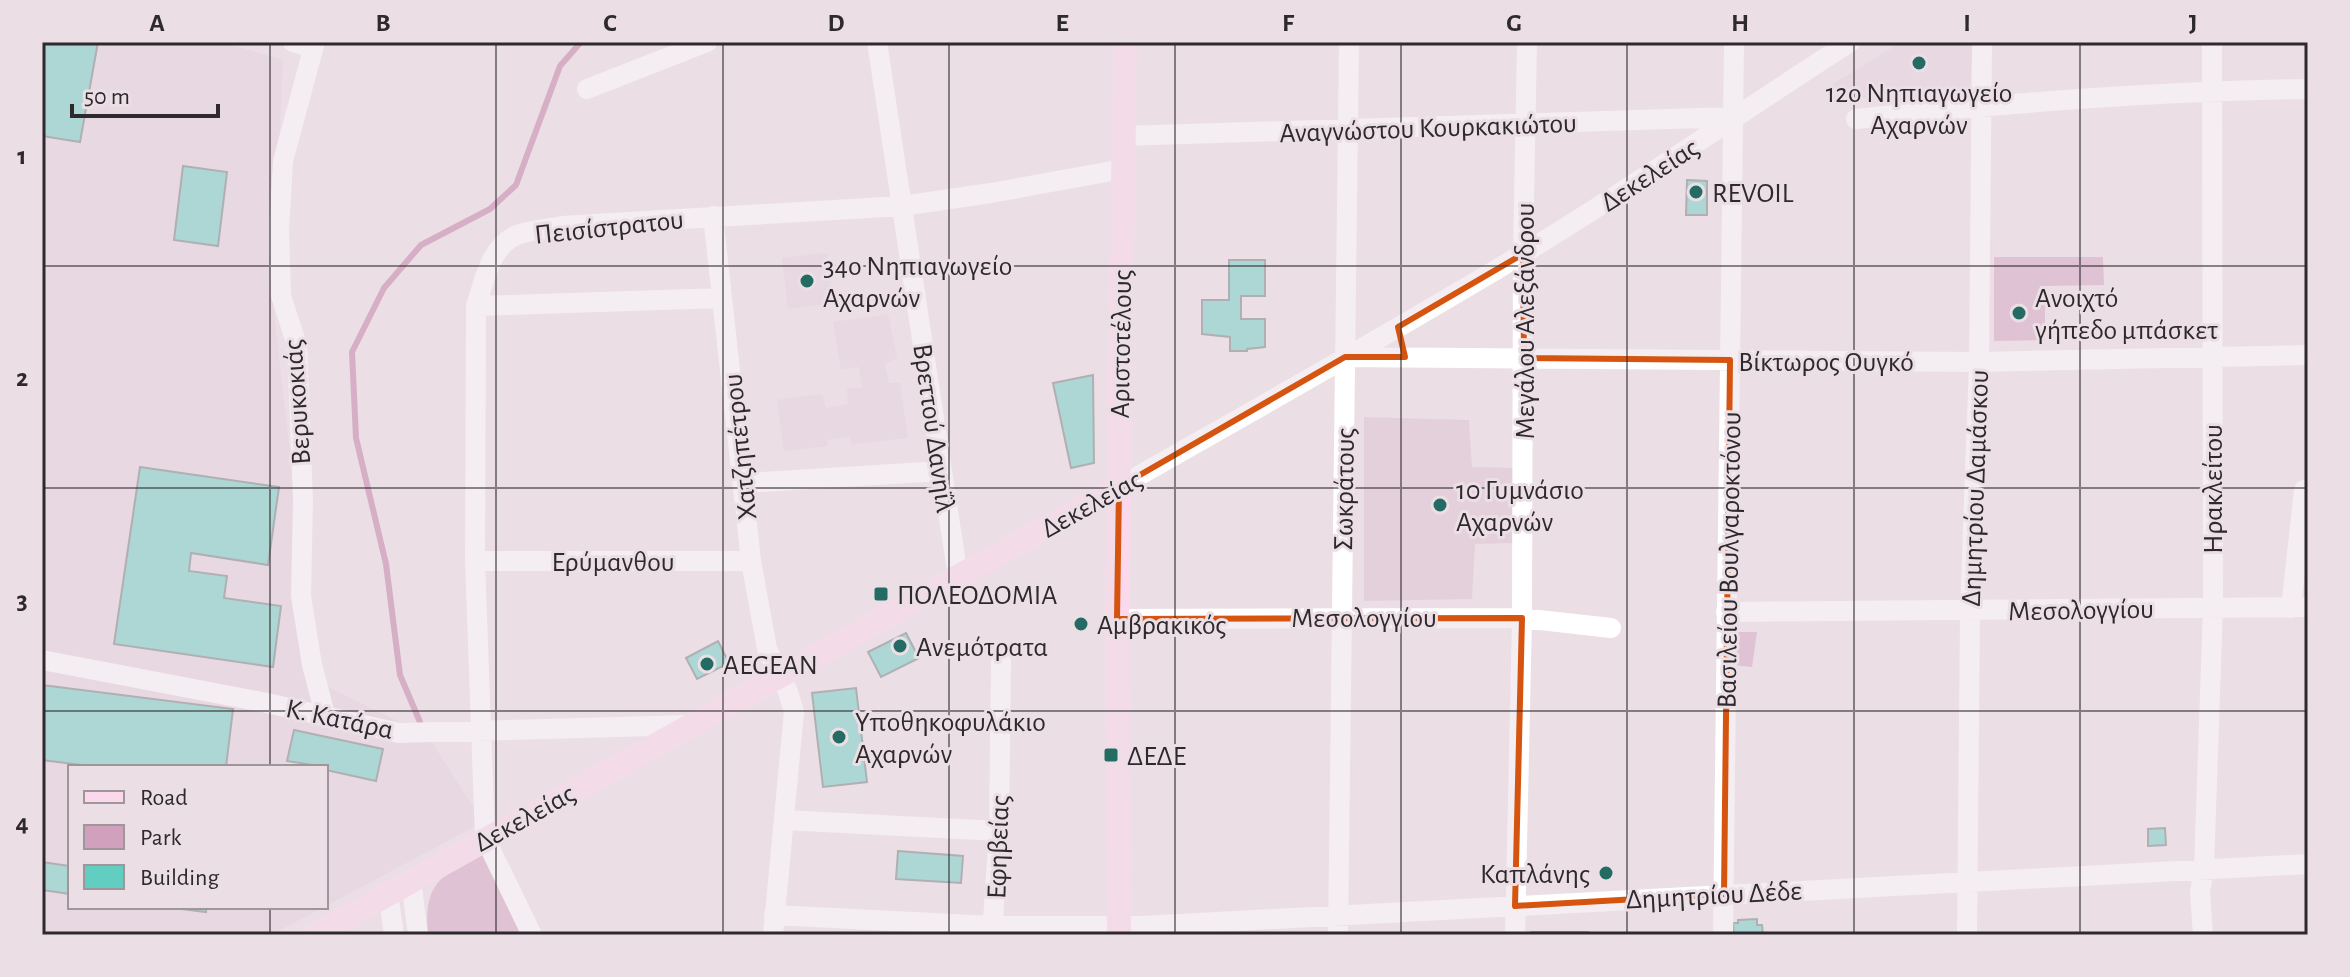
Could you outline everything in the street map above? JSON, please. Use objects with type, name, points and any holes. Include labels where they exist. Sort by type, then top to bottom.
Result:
[{"type":"main road","name":"Αριστοτέλους","points":[[1119,931],[1117,619],[1125,42]]},
{"type":"main road","name":"Δεκελείας","points":[[315,935],[1119,487]]},
{"type":"street","points":[[587,89],[707,42]]},
{"type":"street","name":"Βρεττού Δανηΐλ","points":[[877,42],[958,577]]},
{"type":"street","name":"Σωκράτους","points":[[1338,926],[1349,42]]},
{"type":"street","name":"Μεγάλου Αλεξάνδρου","points":[[1515,935],[1522,618],[1527,42]]},
{"type":"street","name":"Βασιλείου Βουλγαροκτόνου","points":[[1723,935],[1734,42]]},
{"type":"street","name":"Δεκελείας","points":[[1119,487],[1523,254],[1650,175],[1850,42]]},
{"type":"street","name":"Δημητρίου Δαμάσκου","points":[[1967,935],[1970,611],[1979,362],[1982,42]]},
{"type":"street","name":"Ηρακλείτου","points":[[2203,935],[2200,892],[2204,868],[2213,607],[2212,42]]},
{"type":"street","name":"Βερυκοκιάς","points":[[307,44],[283,161],[279,230],[281,296],[297,345],[303,501],[301,596],[312,665],[326,718]]},
{"type":"street","points":[[1856,119],[1981,106],[2212,90],[2308,89]]},
{"type":"street","name":"Αναγνώστου Κουρκακιώτου","points":[[1123,136],[1733,117]]},
{"type":"street","name":"Πεισίστρατου","points":[[485,838],[475,561],[476,306],[486,272],[499,247],[516,235],[562,226],[902,206],[1123,169]]},
{"type":"street","name":"Χατζηπέτρου","points":[[713,216],[751,561],[767,649],[794,712],[774,925]]},
{"type":"street","points":[[476,306],[722,298]]},
{"type":"street","points":[[1398,327],[1405,357]]},
{"type":"street","name":"Βίκτωρος Ουγκό","points":[[1345,357],[1979,362],[2308,355]]},
{"type":"street","points":[[744,483],[941,471]]},
{"type":"street","name":"Μεσολογγίου","points":[[1726,612],[2300,608],[2304,490]]},
{"type":"street","name":"Ερύμανθου","points":[[475,561],[751,561]]},
{"type":"street","name":"Μεσολογγίου","points":[[1117,619],[1522,618],[1611,628]]},
{"type":"street","name":"Κ. Κατάρα","points":[[42,660],[267,703],[399,733],[691,725]]},
{"type":"street","name":"Εφηβείας","points":[[993,930],[999,831],[1001,662]]},
{"type":"street","points":[[784,820],[999,831]]},
{"type":"street","points":[[485,838],[532,935]]},
{"type":"street","name":"Δημητρίου Δέδε","points":[[774,925],[1119,931],[1338,926],[1515,906],[2308,864]]},
{"type":"street","points":[[411,880],[418,935]]},
{"type":"street","points":[[388,893],[394,935]]},
{"type":"highlighted area","points":[[1523,254],[1524,358],[1730,360],[1724,894],[1515,906],[1522,618],[1117,619],[1119,487],[1345,357],[1405,357],[1398,327]]},
{"type":"shaded area","points":[[42,42],[222,42],[283,60],[272,295],[316,681],[428,736],[483,822],[328,905],[328,765],[68,765],[68,909],[320,909],[271,935],[42,935]]},
{"type":"shaded area","name":"12ο Νηπιαγωγείο Αχαρνών","points":[[1901,42],[1973,42],[1970,93],[1845,99],[1837,94],[1833,84]]},
{"type":"shaded area","name":"34o Νηπιαγωγείο Αχαρνών","points":[[827,253],[833,303],[788,309],[782,258]]},
{"type":"shaded area","points":[[888,314],[897,358],[885,364],[889,383],[900,383],[908,438],[852,444],[849,437],[827,440],[828,446],[784,451],[777,400],[822,394],[826,408],[848,404],[847,389],[862,387],[859,367],[841,369],[833,322]]},
{"type":"shaded area","name":"10 Γυμνάσιο Αχαρνών","points":[[1364,417],[1469,420],[1472,467],[1516,468],[1514,543],[1475,544],[1472,599],[1364,601]]},
{"type":"green space","name":"Ανοιχτό γήπεδο μπάσκετ","points":[[1994,257],[2103,257],[2104,285],[2045,286],[2045,340],[1994,341]]},
{"type":"green space","points":[[1734,632],[1757,632],[1752,667],[1734,665]]},
{"type":"green space","points":[[484,853],[521,935],[428,935],[429,903],[438,883],[456,868]]},
{"type":"building","points":[[42,42],[98,42],[80,142],[42,136]]},
{"type":"building","points":[[183,166],[227,172],[218,246],[174,240]]},
{"type":"building","points":[[1687,180],[1707,181],[1707,215],[1686,215]]},
{"type":"building","points":[[1229,260],[1265,260],[1265,296],[1241,296],[1241,319],[1265,319],[1265,347],[1230,351],[1230,337],[1202,334],[1202,300],[1229,300]]},
{"type":"building","points":[[1093,375],[1094,463],[1071,468],[1053,383]]},
{"type":"building","points":[[140,467],[279,487],[268,565],[191,553],[189,571],[227,576],[224,598],[281,606],[273,667],[114,644]]},
{"type":"building","points":[[906,633],[919,658],[881,677],[868,652]]},
{"type":"building","points":[[718,641],[729,663],[697,679],[686,658]]},
{"type":"building","points":[[42,685],[233,709],[226,765],[82,765],[42,760]]},
{"type":"building","name":"Υποθηκοφυλάκιο Αχαρνών","points":[[856,688],[867,782],[823,787],[812,693]]},
{"type":"building","points":[[294,730],[383,749],[376,781],[328,770],[328,765],[287,761]]},
{"type":"building","points":[[2165,828],[2166,845],[2148,846],[2148,829]]},
{"type":"building","points":[[898,851],[963,856],[961,883],[896,879]]},
{"type":"building","points":[[42,862],[68,866],[68,894],[42,890]]},
{"type":"building","points":[[1757,919],[1757,925],[1762,925],[1763,935],[1734,935],[1733,923]]},
{"type":"building","points":[[1531,932],[1588,932],[1588,935],[1531,935]]},
{"type":"waterway","points":[[420,722],[400,675],[386,564],[356,438],[352,352],[384,288],[421,245],[490,209],[516,185],[560,66],[581,42]]},
{"type":"place","name":"12ο Νηπιαγωγείο Αχαρνών","points":[[1919,63]]},
{"type":"place","name":"REVOIL","points":[[1696,192]]},
{"type":"place","name":"34o Νηπιαγωγείο Αχαρνών","points":[[807,281]]},
{"type":"place","name":"Ανοιχτό γήπεδο μπάσκετ","points":[[2019,313]]},
{"type":"place","name":"10 Γυμνάσιο Αχαρνών","points":[[1440,505]]},
{"type":"place","name":"ΠΟΛΕΟΔΟΜΙΑ","points":[[881,594]]},
{"type":"place","name":"Αμβρακικός","points":[[1081,624]]},
{"type":"place","name":"Ανεμότρατα","points":[[900,646]]},
{"type":"place","name":"AEGEAN","points":[[707,664]]},
{"type":"place","name":"Υποθηκοφυλάκιο Αχαρνών","points":[[839,737]]},
{"type":"place","name":"ΔΕΔΕ","points":[[1111,755]]},
{"type":"place","name":"Καπλάνης","points":[[1606,873]]}]
